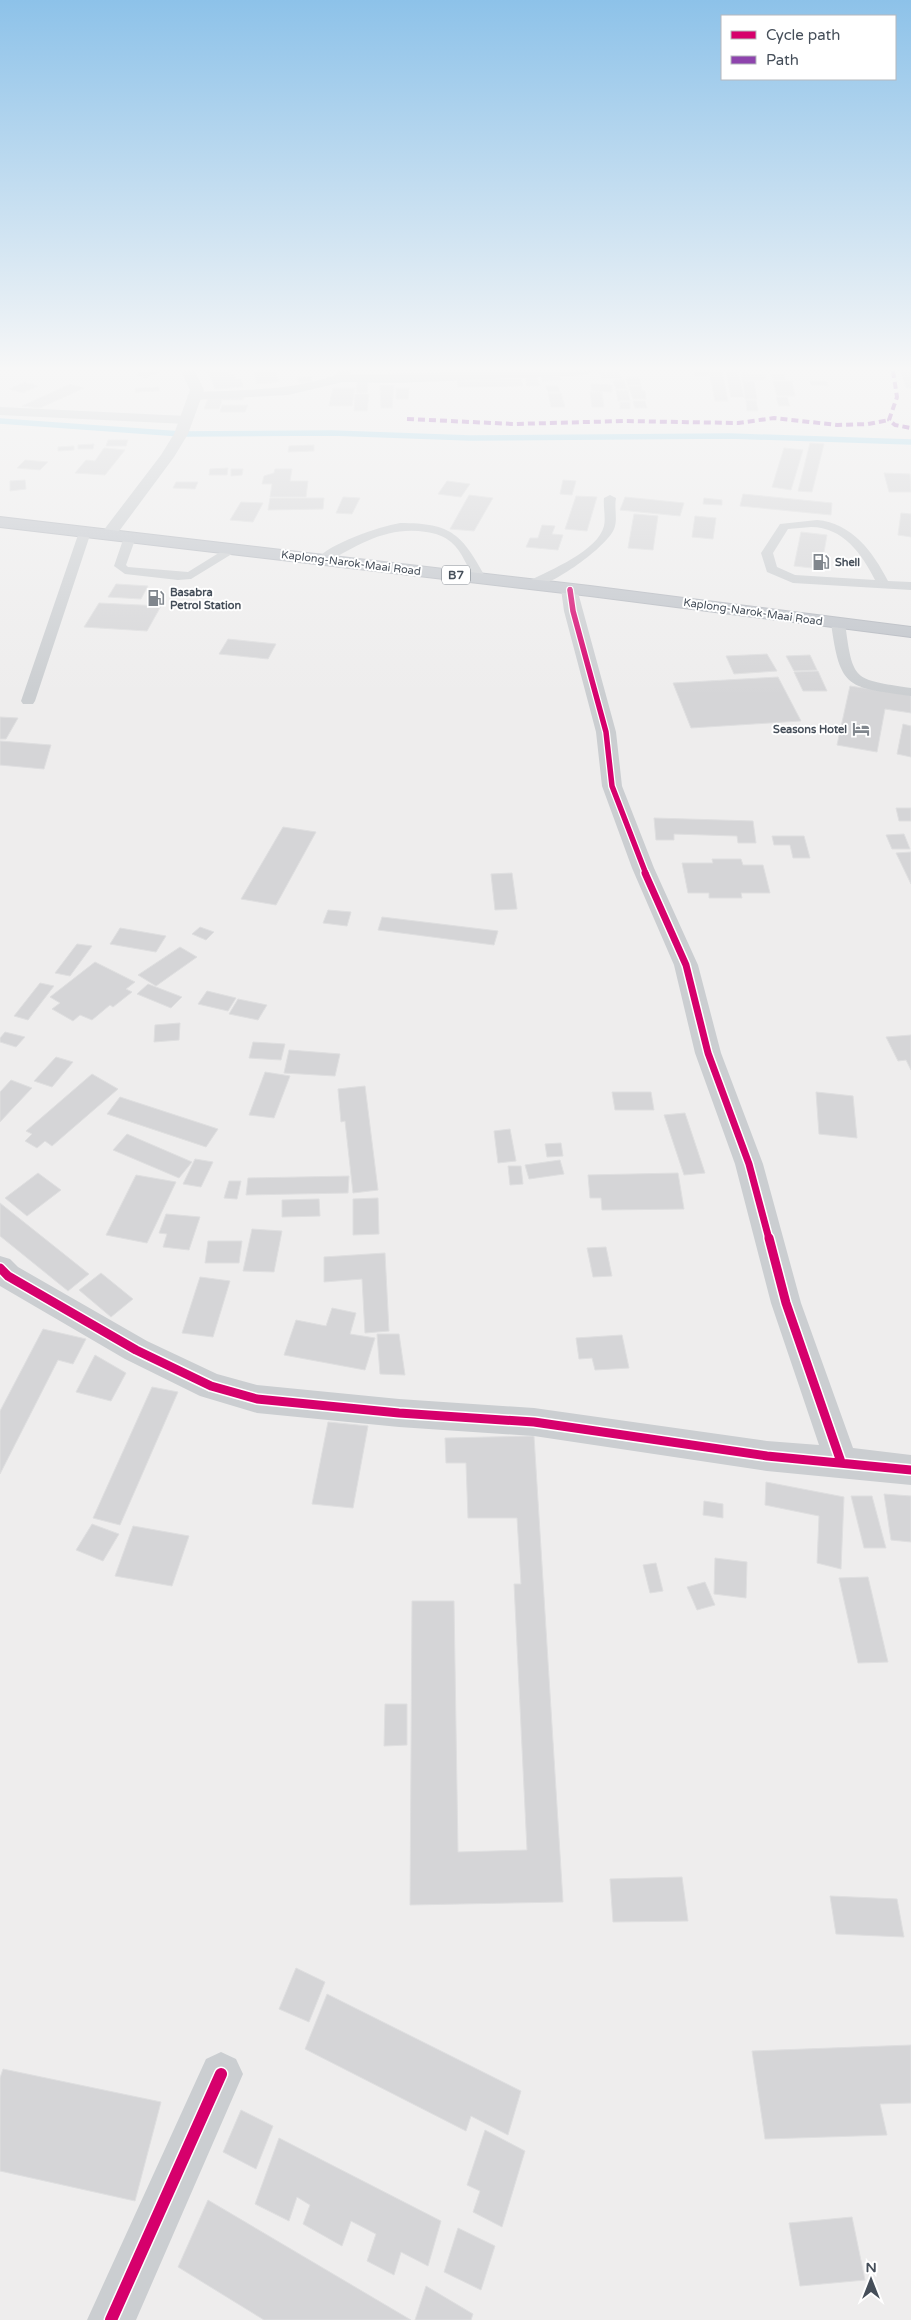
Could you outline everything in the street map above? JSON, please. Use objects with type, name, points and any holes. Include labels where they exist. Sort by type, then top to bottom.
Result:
[{"type":"highway","name":"Kaplong-Narok-Maai Road","points":[[0,522],[533,584],[911,632]]},
{"type":"street","points":[[108,535],[150,479]]},
{"type":"street","points":[[570,589],[573,611],[606,732],[612,786],[643,868],[686,965],[708,1053],[749,1164],[786,1303],[841,1462]]},
{"type":"street","points":[[0,1268],[8,1276],[136,1350],[211,1386],[257,1399],[399,1413],[534,1422],[767,1456],[911,1470]]},
{"type":"street","points":[[111,2320],[221,2074]]},
{"type":"lane","points":[[533,584],[588,555],[599,544],[609,530],[608,506],[610,498]]},
{"type":"lane","points":[[883,584],[863,548],[842,532],[827,525],[784,526],[767,553],[770,569],[793,579],[911,586]]},
{"type":"lane","points":[[322,560],[369,533],[396,527],[421,527],[444,533],[454,538],[480,578]]},
{"type":"lane","points":[[28,701],[85,532]]},
{"type":"lane","points":[[130,537],[120,566],[125,570],[178,576],[191,575],[234,549]]},
{"type":"lane","points":[[838,623],[844,665],[853,679],[866,686],[911,692]]},
{"type":"building","points":[[263,479],[308,481],[306,497],[270,497],[272,484],[262,484]]},
{"type":"building","points":[[774,479],[794,479],[791,490],[772,487]]},
{"type":"building","points":[[801,479],[815,479],[812,492],[798,491]]},
{"type":"building","points":[[886,479],[910,479],[911,492],[889,492]]},
{"type":"building","points":[[25,480],[26,489],[10,491],[10,481]]},
{"type":"building","points":[[563,480],[576,481],[572,495],[560,494]]},
{"type":"building","points":[[447,481],[470,484],[461,497],[438,494]]},
{"type":"building","points":[[176,482],[198,482],[195,489],[173,488]]},
{"type":"building","points":[[743,494],[832,503],[831,515],[740,506]]},
{"type":"building","points":[[469,495],[493,498],[474,531],[450,529]]},
{"type":"building","points":[[576,496],[597,497],[587,531],[565,529]]},
{"type":"building","points":[[343,497],[360,498],[352,514],[336,513]]},
{"type":"building","points":[[625,497],[684,503],[680,516],[620,510]]},
{"type":"building","points":[[270,498],[324,498],[323,509],[268,510]]},
{"type":"building","points":[[704,498],[722,500],[722,505],[703,504]]},
{"type":"building","points":[[241,502],[263,503],[253,522],[230,520]]},
{"type":"building","points":[[901,513],[911,514],[911,537],[898,535]]},
{"type":"building","points":[[634,514],[658,516],[653,550],[628,548]]},
{"type":"building","points":[[695,516],[716,518],[713,539],[692,537]]},
{"type":"building","points":[[542,525],[555,526],[552,534],[563,535],[558,550],[526,547],[530,538],[538,538]]},
{"type":"building","points":[[801,532],[827,535],[821,569],[794,566]]},
{"type":"building","points":[[116,584],[148,586],[141,599],[108,597]]},
{"type":"building","points":[[99,603],[161,606],[147,631],[84,627]]},
{"type":"building","points":[[228,639],[276,644],[268,659],[219,654]]},
{"type":"building","points":[[767,654],[777,671],[734,674],[726,656]]},
{"type":"building","points":[[810,655],[817,670],[794,671],[786,656]]},
{"type":"building","points":[[818,671],[827,691],[803,691],[794,672]]},
{"type":"building","points":[[778,677],[801,721],[691,728],[673,683]]},
{"type":"building","name":"Seasons Hotel","points":[[850,686],[911,695],[911,713],[885,709],[877,752],[837,745]]},
{"type":"building","points":[[0,717],[18,718],[6,739],[0,739]]},
{"type":"building","points":[[903,724],[911,726],[911,757],[897,754]]},
{"type":"building","points":[[0,741],[51,745],[44,769],[0,765]]},
{"type":"building","points":[[896,808],[911,808],[911,821],[899,821]]},
{"type":"building","points":[[654,818],[753,821],[756,843],[738,843],[737,836],[674,834],[674,840],[656,840]]},
{"type":"building","points":[[283,827],[316,832],[276,905],[241,899]]},
{"type":"building","points":[[904,834],[910,849],[892,849],[886,835]]},
{"type":"building","points":[[772,836],[804,836],[810,858],[793,858],[790,845],[774,845]]},
{"type":"building","points":[[911,852],[911,884],[896,853]]},
{"type":"building","points":[[712,859],[741,859],[743,865],[763,865],[770,893],[741,893],[742,898],[709,898],[709,893],[688,893],[682,863],[713,863]]},
{"type":"building","points":[[512,873],[517,909],[495,910],[491,874]]},
{"type":"building","points":[[328,910],[351,912],[347,926],[323,923]]},
{"type":"building","points":[[382,917],[498,931],[494,945],[378,930]]},
{"type":"building","points":[[200,927],[214,932],[206,940],[192,934]]},
{"type":"building","points":[[120,928],[166,936],[156,952],[110,944]]},
{"type":"building","points":[[77,944],[92,946],[70,976],[55,973]]},
{"type":"building","points":[[180,947],[197,957],[156,986],[138,975]]},
{"type":"building","points":[[95,962],[135,982],[126,989],[132,992],[113,1007],[110,1005],[92,1020],[80,1015],[73,1021],[52,1009],[60,1003],[50,997]]},
{"type":"building","points":[[40,983],[54,986],[28,1020],[14,1016]]},
{"type":"building","points":[[148,984],[182,997],[171,1008],[137,994]]},
{"type":"building","points":[[207,991],[236,998],[228,1011],[198,1004]]},
{"type":"building","points":[[238,999],[267,1005],[258,1020],[229,1014]]},
{"type":"building","points":[[180,1023],[179,1040],[154,1042],[155,1025]]},
{"type":"building","points":[[5,1032],[25,1037],[16,1047],[0,1042],[0,1038]]},
{"type":"building","points":[[911,1035],[911,1070],[906,1060],[898,1061],[886,1037]]},
{"type":"building","points":[[253,1042],[285,1044],[281,1060],[249,1058]]},
{"type":"building","points":[[289,1050],[340,1054],[335,1076],[284,1073]]},
{"type":"building","points":[[56,1057],[73,1062],[52,1087],[34,1081]]},
{"type":"building","points":[[265,1072],[290,1076],[274,1118],[249,1115]]},
{"type":"building","points":[[92,1074],[118,1089],[52,1146],[45,1141],[37,1148],[25,1141],[32,1134],[26,1131]]},
{"type":"building","points":[[11,1080],[32,1088],[0,1122],[0,1092]]},
{"type":"building","points":[[365,1086],[378,1190],[353,1193],[345,1121],[341,1122],[338,1089]]},
{"type":"building","points":[[612,1092],[651,1092],[654,1110],[615,1110]]},
{"type":"building","points":[[816,1092],[853,1096],[857,1138],[819,1134]]},
{"type":"building","points":[[120,1097],[218,1129],[206,1147],[107,1114]]},
{"type":"building","points":[[685,1113],[705,1173],[684,1175],[664,1115]]},
{"type":"building","points":[[510,1129],[516,1161],[498,1163],[494,1131]]},
{"type":"building","points":[[127,1134],[192,1162],[179,1178],[113,1150]]},
{"type":"building","points":[[561,1143],[563,1156],[547,1157],[545,1144]]},
{"type":"building","points":[[195,1159],[213,1162],[201,1187],[183,1184]]},
{"type":"building","points":[[560,1160],[564,1174],[529,1179],[525,1165]]},
{"type":"building","points":[[508,1166],[521,1166],[523,1184],[510,1185]]},
{"type":"building","points":[[38,1173],[61,1190],[27,1216],[5,1198]]},
{"type":"building","points":[[678,1173],[684,1209],[602,1210],[601,1198],[590,1198],[588,1175]]},
{"type":"building","points":[[136,1175],[176,1182],[147,1243],[106,1235]]},
{"type":"building","points":[[349,1176],[348,1193],[246,1195],[248,1178]]},
{"type":"building","points":[[229,1181],[241,1181],[237,1199],[224,1198]]},
{"type":"building","points":[[378,1198],[379,1234],[353,1235],[353,1199]]},
{"type":"building","points":[[319,1199],[320,1216],[282,1217],[282,1200]]},
{"type":"building","points":[[0,1203],[89,1274],[68,1291],[0,1236]]},
{"type":"building","points":[[166,1214],[200,1217],[189,1250],[163,1247],[167,1234],[159,1233]]},
{"type":"building","points":[[252,1229],[282,1231],[274,1272],[243,1271]]},
{"type":"building","points":[[208,1241],[242,1241],[239,1263],[205,1263]]},
{"type":"building","points":[[606,1247],[612,1276],[593,1277],[587,1248]]},
{"type":"building","points":[[385,1253],[389,1331],[365,1333],[362,1279],[324,1282],[324,1257]]},
{"type":"building","points":[[101,1273],[133,1299],[111,1317],[79,1290]]},
{"type":"building","points":[[200,1277],[230,1281],[213,1337],[182,1333]]},
{"type":"building","points":[[332,1308],[356,1313],[350,1334],[375,1338],[365,1370],[284,1355],[296,1320],[326,1326]]},
{"type":"building","points":[[43,1329],[86,1339],[73,1364],[58,1360],[0,1474],[0,1411]]},
{"type":"building","points":[[377,1334],[399,1334],[405,1375],[380,1374]]},
{"type":"building","points":[[622,1335],[629,1368],[595,1370],[592,1358],[579,1359],[576,1338]]},
{"type":"building","points":[[95,1355],[126,1373],[111,1401],[76,1392]]},
{"type":"building","points":[[152,1387],[178,1392],[120,1525],[93,1518]]},
{"type":"building","points":[[328,1422],[368,1426],[353,1508],[312,1504]]},
{"type":"building","points":[[534,1436],[563,1902],[410,1905],[412,1601],[454,1601],[458,1852],[527,1850],[514,1584],[521,1584],[517,1518],[468,1518],[466,1463],[446,1463],[445,1438]]},
{"type":"building","points":[[766,1482],[844,1497],[841,1569],[817,1563],[819,1516],[765,1505]]},
{"type":"building","points":[[884,1494],[911,1496],[911,1542],[891,1540]]},
{"type":"building","points":[[851,1496],[872,1496],[886,1548],[864,1548]]},
{"type":"building","points":[[704,1501],[723,1504],[723,1518],[703,1515]]},
{"type":"building","points":[[92,1524],[119,1534],[103,1561],[76,1550]]},
{"type":"building","points":[[133,1526],[189,1536],[172,1586],[115,1576]]},
{"type":"building","points":[[715,1558],[747,1562],[746,1598],[714,1594]]},
{"type":"building","points":[[656,1563],[663,1591],[650,1593],[643,1565]]},
{"type":"building","points":[[868,1577],[888,1662],[858,1663],[839,1578]]},
{"type":"building","points":[[705,1582],[715,1605],[697,1610],[687,1587]]},
{"type":"building","points":[[385,1704],[407,1704],[407,1745],[384,1746]]},
{"type":"building","points":[[682,1877],[688,1921],[613,1922],[610,1879]]},
{"type":"building","points":[[830,1896],[897,1899],[904,1937],[836,1934]]},
{"type":"building","points":[[296,1968],[325,1982],[309,2022],[279,2009]]},
{"type":"building","points":[[327,1994],[521,2091],[508,2135],[471,2116],[466,2131],[305,2049]]},
{"type":"building","points":[[911,2045],[911,2103],[880,2104],[887,2135],[765,2139],[752,2051]]},
{"type":"building","points":[[3,2069],[161,2102],[135,2201],[0,2171],[0,2078]]},
{"type":"building","points":[[241,2110],[273,2126],[256,2169],[223,2152]]},
{"type":"building","points":[[485,2130],[525,2151],[502,2227],[473,2212],[480,2191],[467,2185]]},
{"type":"building","points":[[279,2138],[441,2221],[428,2266],[401,2252],[394,2275],[367,2261],[376,2234],[351,2221],[342,2246],[303,2224],[310,2205],[297,2197],[289,2221],[255,2204]]},
{"type":"building","points":[[208,2200],[411,2320],[264,2320],[178,2267]]},
{"type":"building","points":[[852,2217],[865,2280],[800,2286],[789,2223]]},
{"type":"building","points":[[458,2228],[495,2246],[481,2290],[444,2272]]},
{"type":"building","points":[[426,2286],[473,2314],[471,2320],[415,2320]]},
{"type":"cycle path","points":[[570,589],[573,611],[606,732],[612,786],[643,868],[686,965],[708,1053],[749,1164],[786,1303],[841,1462]]},
{"type":"cycle path","points":[[0,1268],[8,1276],[136,1350],[211,1386],[257,1399],[399,1413],[534,1422],[767,1456],[911,1470]]},
{"type":"cycle path","points":[[111,2320],[221,2074]]},
{"type":"place","name":"Shell","points":[[821,562]]},
{"type":"place","name":"Basabra Petrol Station","points":[[156,598]]},
{"type":"place","name":"Seasons Hotel","points":[[861,729]]}]
